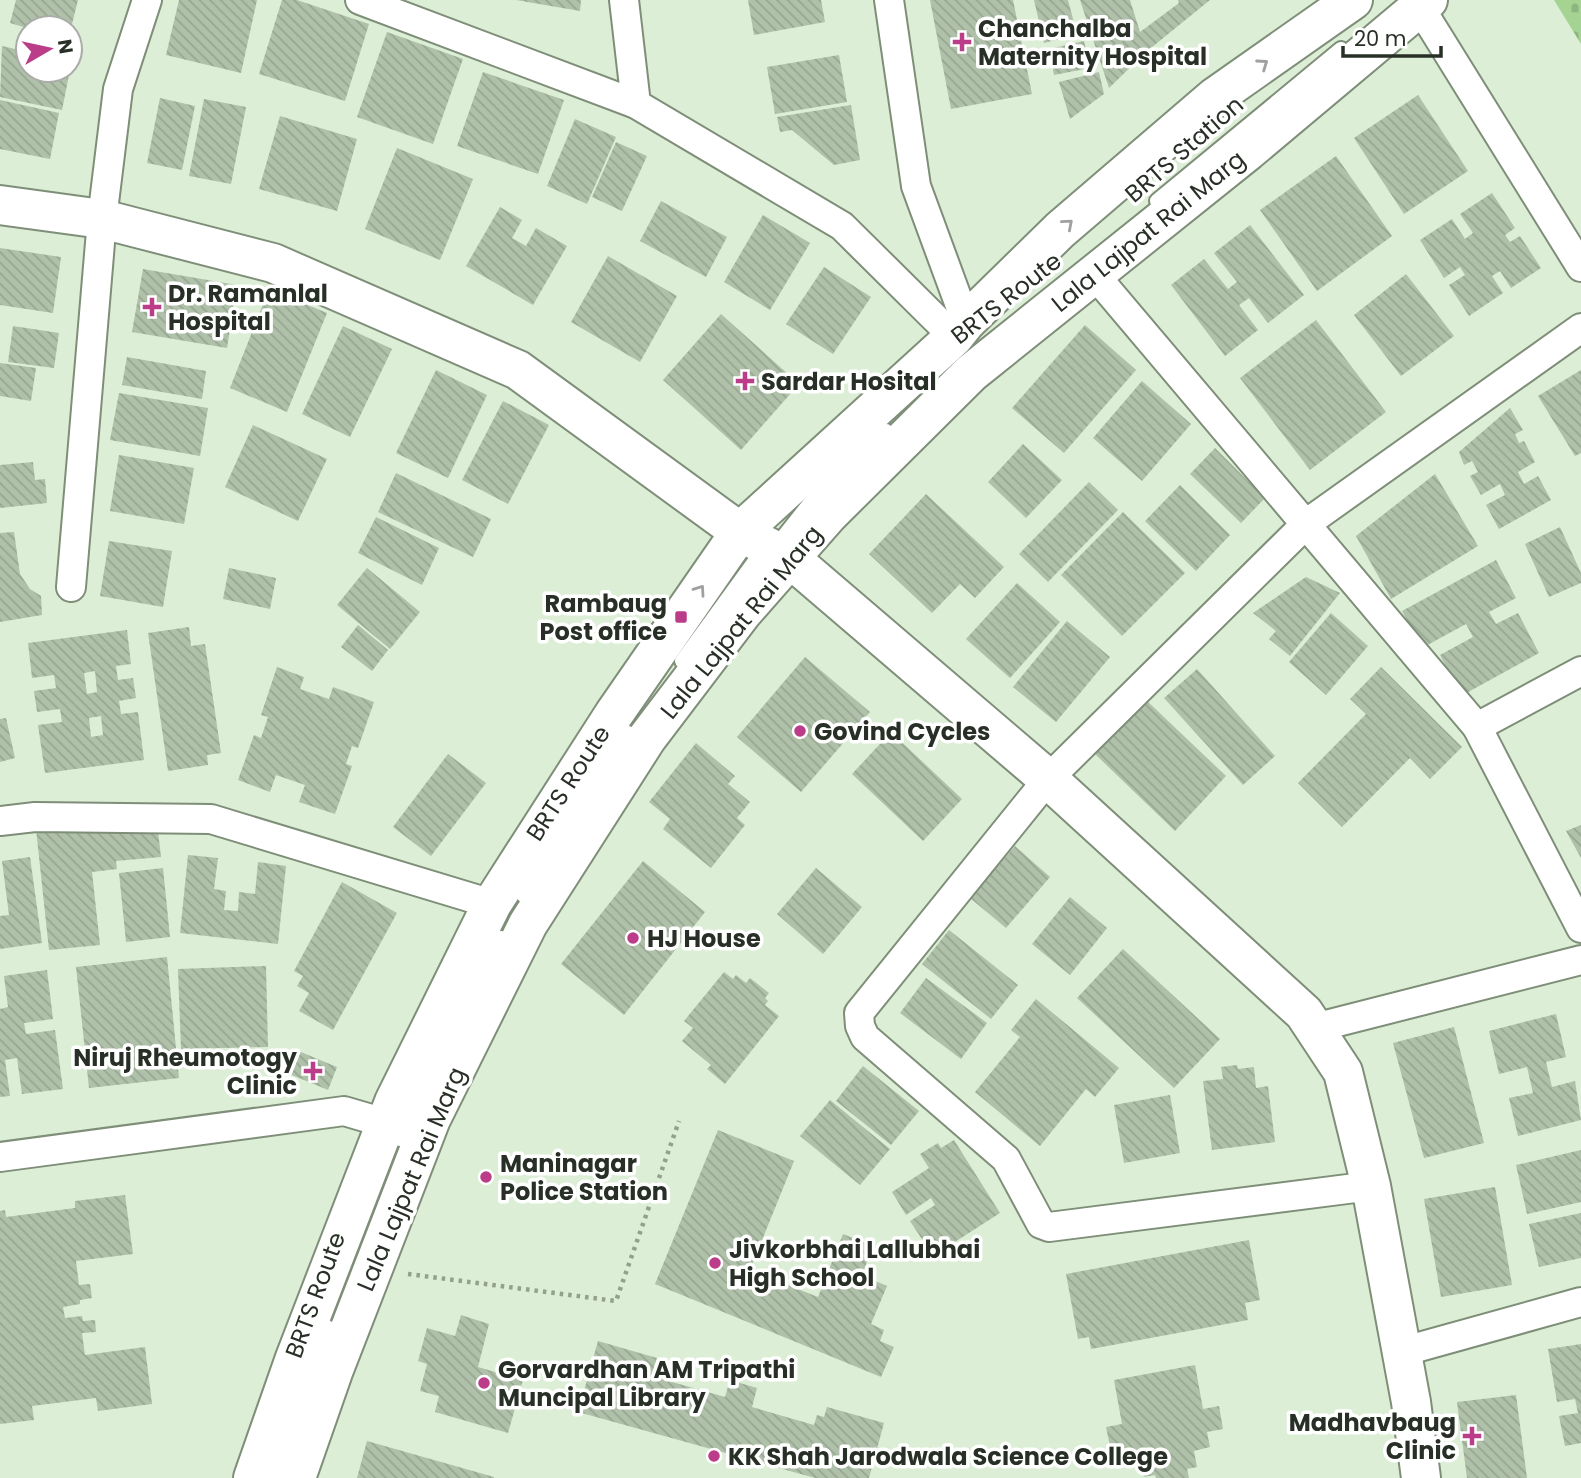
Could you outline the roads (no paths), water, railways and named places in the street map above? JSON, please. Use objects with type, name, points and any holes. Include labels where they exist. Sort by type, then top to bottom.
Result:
[{"type":"main road","name":"Lala Lajpat Rai Marg","points":[[253,1478],[295,1357],[391,1136],[506,913],[614,714],[1060,230],[1216,97],[1353,0]]},
{"type":"main road","name":"Lala Lajpat Rai Marg","points":[[296,1478],[431,1119],[528,924],[647,738],[742,612],[768,547],[828,514],[971,373],[1097,264],[1248,151],[1424,3]]},
{"type":"main road","points":[[0,205],[102,219],[273,263],[518,370],[768,547],[1048,779],[1304,1013],[1342,1072],[1371,1186],[1421,1478]]},
{"type":"street","points":[[71,587],[102,219],[118,89],[147,0]]},
{"type":"street","points":[[360,0],[636,104],[842,226],[960,340]]},
{"type":"street","points":[[624,0],[636,104]]},
{"type":"street","points":[[888,0],[916,186],[960,340]]},
{"type":"street","points":[[1424,3],[1581,267]]},
{"type":"street","points":[[1097,264],[1207,411],[1307,523],[1477,727],[1581,928]]},
{"type":"street","points":[[1371,1186],[1049,1227],[1034,1217],[1006,1159],[865,1037],[860,1026],[859,1013],[1048,779],[1307,523],[1581,328]]},
{"type":"street","points":[[1477,727],[1581,671]]},
{"type":"street","points":[[0,821],[35,817],[211,819],[506,913]]},
{"type":"street","points":[[1314,1028],[1581,960]]},
{"type":"street","points":[[0,1157],[344,1111],[391,1136]]},
{"type":"street","points":[[1401,1352],[1581,1302]]},
{"type":"lane","name":"BRTS Station","points":[[1097,264],[1136,221],[1351,41]]},
{"type":"lane","name":"BRTS Route","points":[[960,340],[1097,264]]},
{"type":"lane","points":[[675,670],[754,562],[814,498],[901,417]]},
{"type":"lane","name":"BRTS Route","points":[[506,913],[633,726]]},
{"type":"lane","name":"BRTS Route","points":[[274,1478],[332,1313]]},
{"type":"place","name":"Chanchalba Maternity Hospital","points":[[962,42]]},
{"type":"place","name":"Dr. Ramanlal Hospital","points":[[152,307]]},
{"type":"place","name":"Sardar Hosital","points":[[745,381]]},
{"type":"place","name":"Rambaug Post office","points":[[681,617]]},
{"type":"place","name":"Govind Cycles","points":[[800,731]]},
{"type":"place","name":"HJ House","points":[[633,938]]},
{"type":"place","name":"Niruj Rheumotogy Clinic","points":[[313,1071]]},
{"type":"place","name":"Maninagar Police Station","points":[[486,1177]]},
{"type":"place","name":"Jivkorbhai Lallubhai High School","points":[[715,1263]]},
{"type":"place","name":"Gorvardhan AM Tripathi Muncipal Library","points":[[484,1383]]},
{"type":"place","name":"Madhavbaug Clinic","points":[[1472,1436]]},
{"type":"place","name":"KK Shah Jarodwala Science College","points":[[714,1456]]}]
